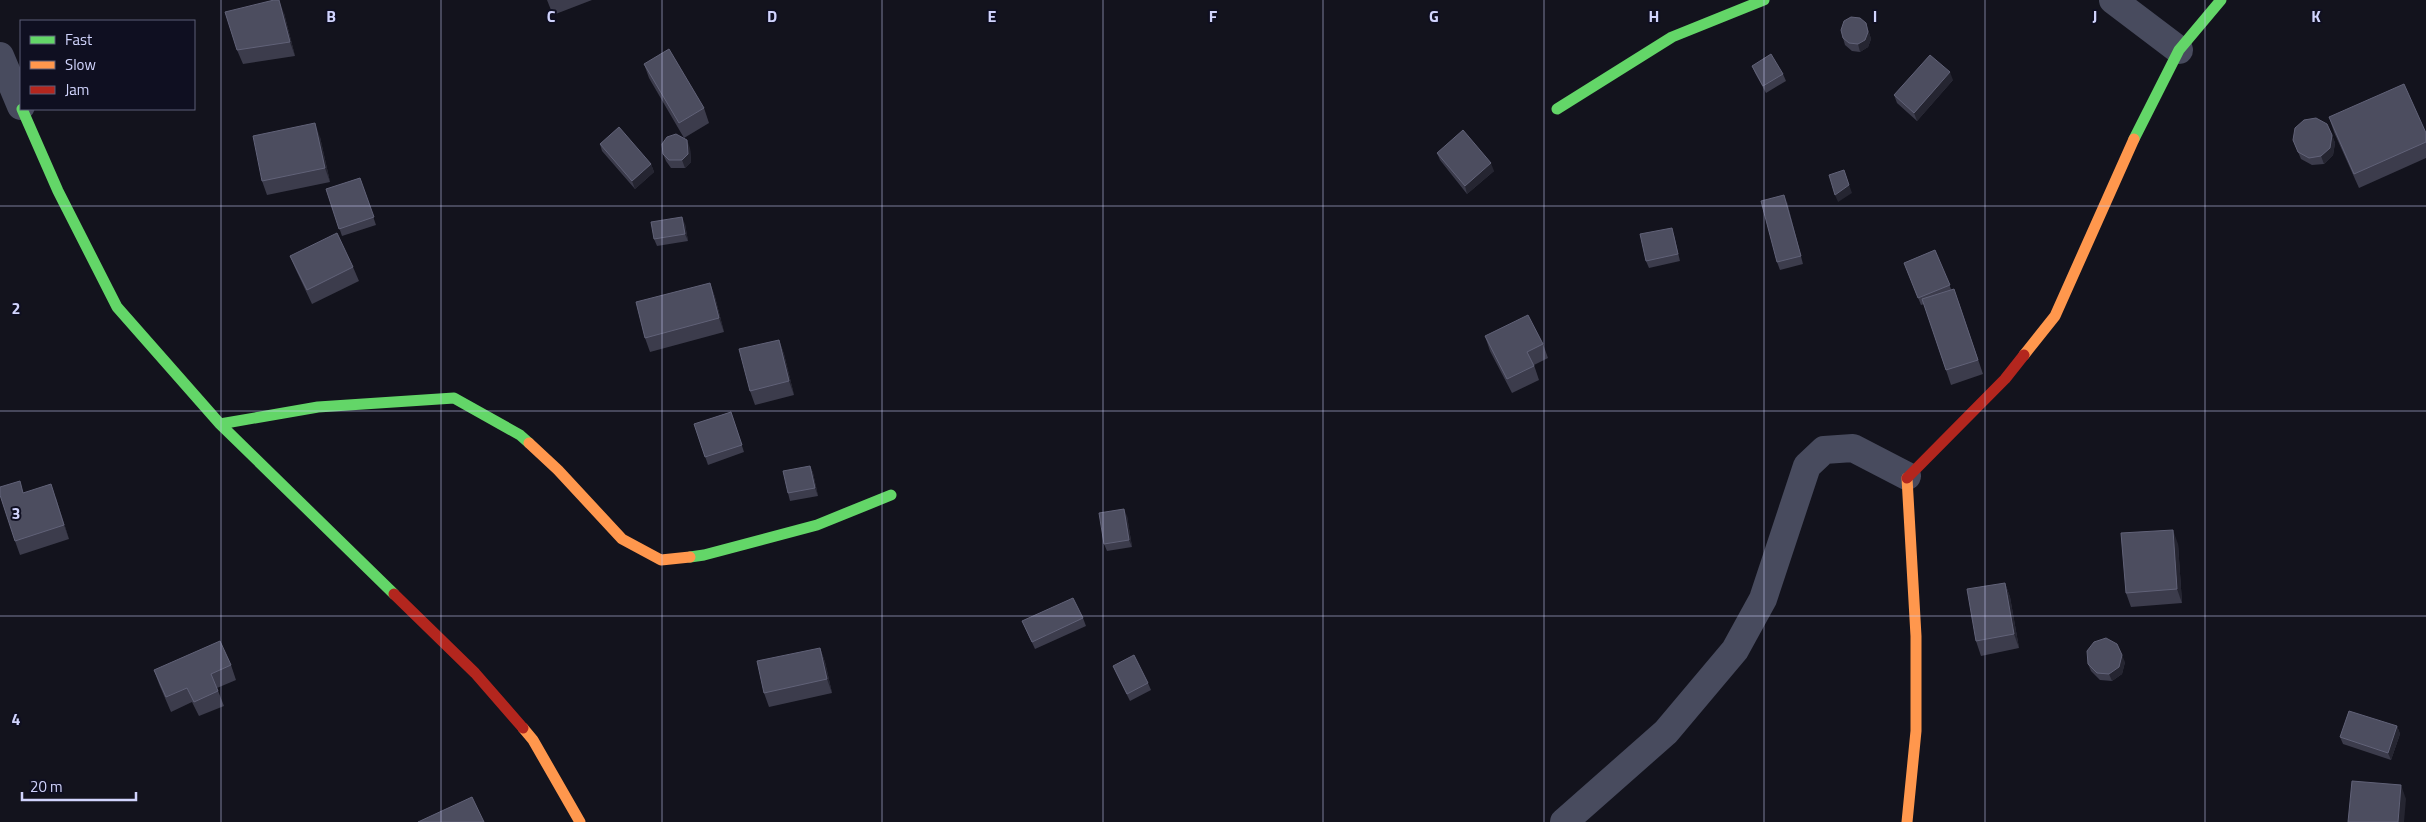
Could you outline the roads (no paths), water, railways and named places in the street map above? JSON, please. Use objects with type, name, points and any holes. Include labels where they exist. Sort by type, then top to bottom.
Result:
[{"type":"street","points":[[1557,109],[1672,37],[1764,0]]},
{"type":"street","points":[[2113,0],[2179,50]]},
{"type":"street","points":[[1907,822],[1916,731],[1916,646],[1907,476],[2005,380],[2055,316],[2135,136],[2179,50],[2220,0]]},
{"type":"street","points":[[0,56],[20,102]]},
{"type":"street","points":[[23,110],[58,191],[117,308],[220,424],[475,673],[533,740],[580,822]]},
{"type":"street","points":[[220,424],[318,407],[454,398],[520,435],[558,470],[622,540],[661,560],[704,555],[817,525],[892,494]]},
{"type":"street","points":[[1564,822],[1666,732],[1736,650],[1763,599],[1807,466],[1824,450],[1854,448],[1907,476]]}]
